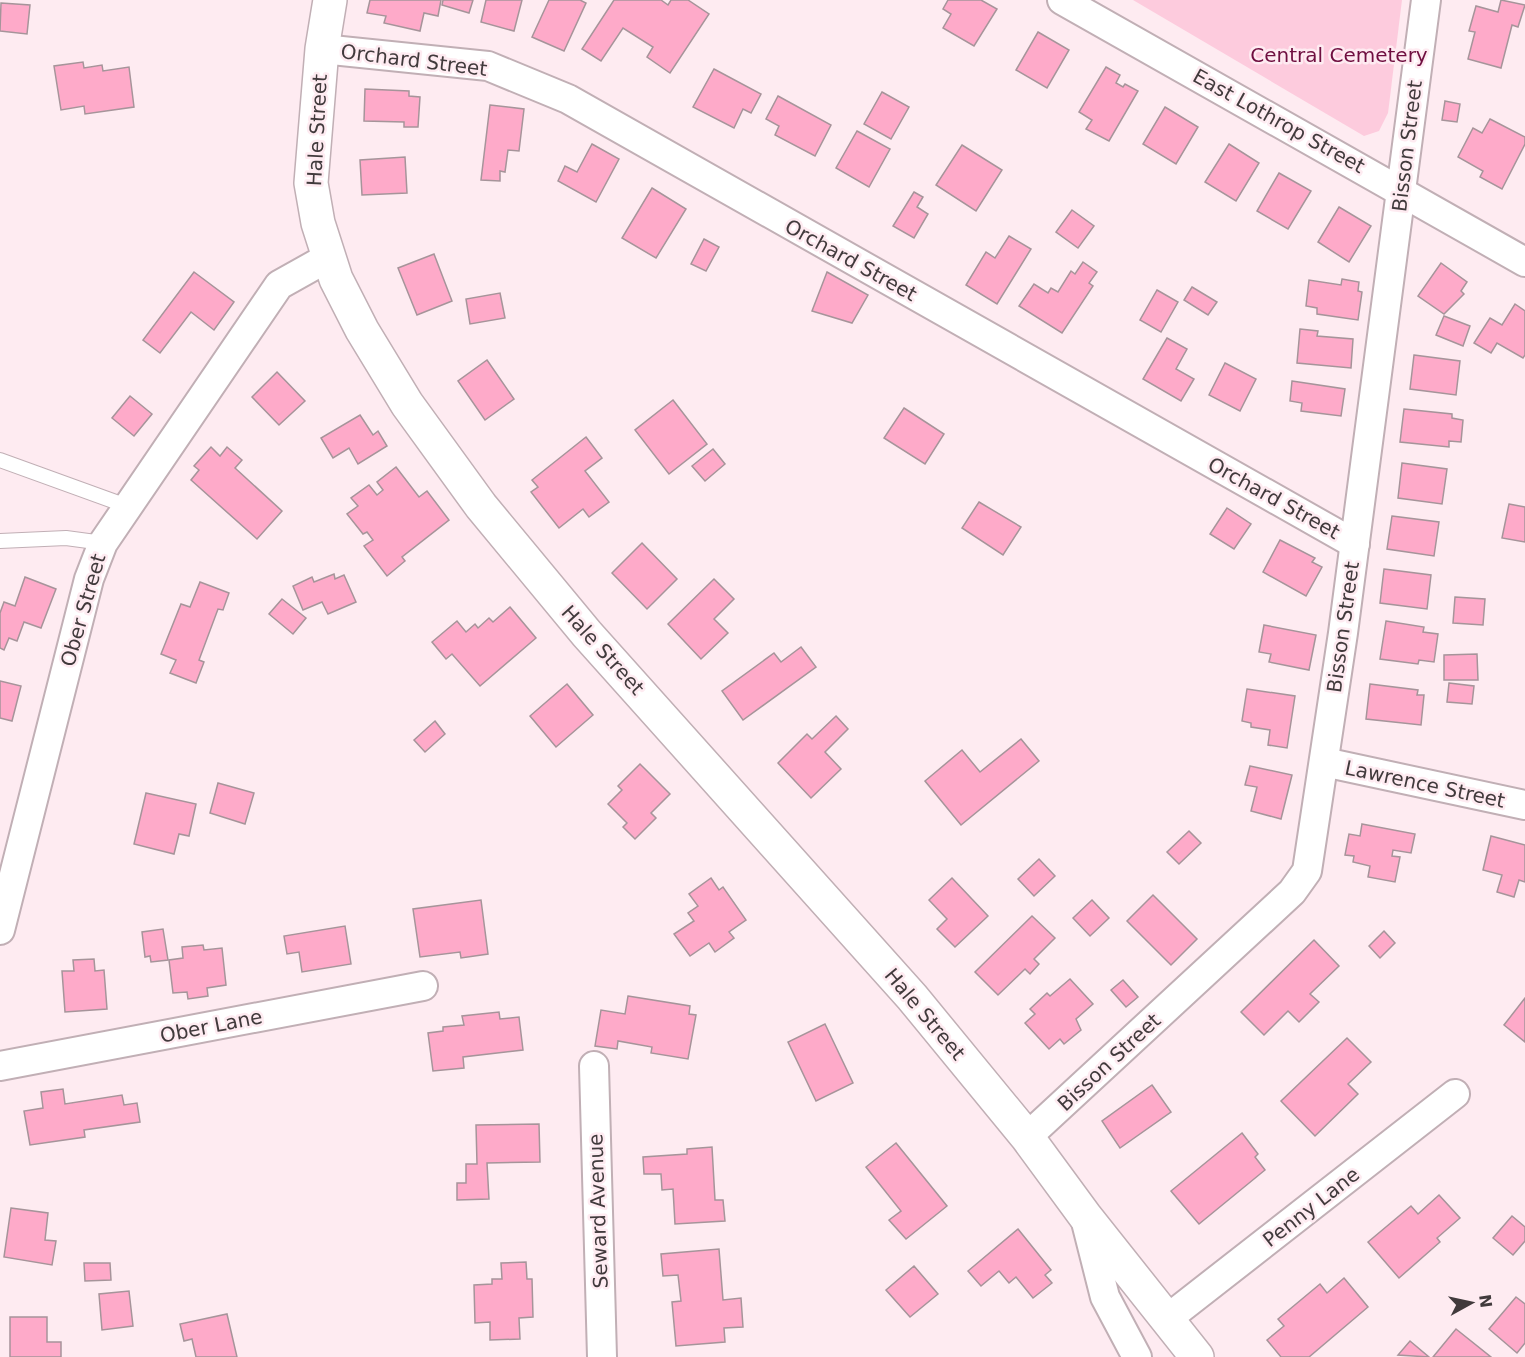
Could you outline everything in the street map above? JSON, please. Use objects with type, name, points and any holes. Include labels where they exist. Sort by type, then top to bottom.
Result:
[{"type":"main road","name":"Hale Street","points":[[330,0],[322,49],[311,183],[318,224],[336,279],[362,330],[401,395],[481,506],[587,634],[912,997],[1027,1137],[1085,1216],[1197,1357]]},
{"type":"street","name":"East Lothrop Street","points":[[1062,0],[1402,190],[1525,262]]},
{"type":"street","name":"Bisson Street","points":[[1027,1137],[1292,892],[1307,871],[1355,544],[1426,0]]},
{"type":"street","name":"Orchard Street","points":[[322,49],[488,66],[568,99],[1355,544]]},
{"type":"street","name":"Ober Street","points":[[0,930],[89,579],[103,543],[279,285],[329,257]]},
{"type":"street","name":"Lawrence Street","points":[[1324,762],[1525,806]]},
{"type":"street","name":"Ober Lane","points":[[0,1066],[423,986]]},
{"type":"street","name":"Seward Avenue","points":[[594,1066],[602,1357]]},
{"type":"street","name":"Penny Lane","points":[[1167,1320],[1455,1094]]},
{"type":"street","name":"Hale Street","points":[[1085,1216],[1104,1297],[1137,1357]]},
{"type":"lane","points":[[0,460],[127,506]]},
{"type":"lane","points":[[0,541],[66,538],[103,543]]},
{"type":"green space","name":"Central Cemetery","points":[[1133,0],[1402,0],[1388,113],[1379,131],[1364,136]]},
{"type":"building","points":[[370,0],[441,0],[438,16],[424,13],[420,31],[384,23],[386,16],[367,13]]},
{"type":"building","points":[[443,0],[473,0],[469,13],[442,5]]},
{"type":"building","points":[[486,0],[522,0],[514,31],[481,22]]},
{"type":"building","points":[[549,0],[580,0],[586,3],[564,51],[532,37]]},
{"type":"building","points":[[614,0],[661,0],[668,5],[671,0],[688,0],[709,14],[670,73],[647,57],[653,47],[623,28],[601,61],[582,49]]},
{"type":"building","points":[[948,0],[981,0],[997,9],[974,46],[943,28],[951,14],[943,9]]},
{"type":"building","points":[[1501,0],[1525,5],[1518,27],[1512,25],[1501,68],[1468,59],[1475,32],[1469,31],[1476,6],[1498,12]]},
{"type":"building","points":[[1,3],[30,5],[27,34],[0,31]]},
{"type":"building","points":[[1038,32],[1069,50],[1047,88],[1016,70]]},
{"type":"building","points":[[83,62],[84,68],[102,65],[103,71],[129,67],[134,107],[85,114],[84,106],[61,110],[54,66]]},
{"type":"building","points":[[1106,67],[1120,75],[1116,83],[1123,87],[1125,84],[1138,91],[1109,141],[1086,129],[1092,120],[1079,112]]},
{"type":"building","points":[[714,69],[761,94],[751,113],[743,109],[734,128],[693,107]]},
{"type":"building","points":[[365,89],[409,91],[409,96],[420,97],[418,127],[404,127],[404,122],[364,121]]},
{"type":"building","points":[[882,92],[909,107],[891,139],[864,124]]},
{"type":"building","points":[[778,96],[831,125],[815,156],[775,135],[779,126],[766,119]]},
{"type":"building","points":[[1445,101],[1460,104],[1457,122],[1442,120]]},
{"type":"building","points":[[490,105],[524,109],[519,151],[508,150],[505,172],[500,171],[500,181],[481,180]]},
{"type":"building","points":[[1165,107],[1198,127],[1176,164],[1143,144]]},
{"type":"building","points":[[1490,119],[1525,137],[1525,144],[1502,189],[1480,177],[1483,171],[1458,157],[1473,128],[1482,133]]},
{"type":"building","points":[[857,131],[890,149],[869,187],[836,168]]},
{"type":"building","points":[[592,144],[619,159],[596,202],[558,181],[565,166],[577,172]]},
{"type":"building","points":[[1229,144],[1259,163],[1236,201],[1205,182]]},
{"type":"building","points":[[962,145],[1002,170],[976,211],[936,185]]},
{"type":"building","points":[[405,157],[407,193],[362,195],[360,160]]},
{"type":"building","points":[[1279,173],[1311,191],[1288,229],[1257,211]]},
{"type":"building","points":[[652,188],[686,209],[656,258],[622,238]]},
{"type":"building","points":[[914,192],[923,197],[917,207],[928,214],[914,238],[893,226]]},
{"type":"building","points":[[1339,207],[1371,226],[1349,262],[1318,242]]},
{"type":"building","points":[[1072,210],[1094,226],[1078,248],[1056,232]]},
{"type":"building","points":[[1009,236],[1031,249],[997,304],[966,285],[986,252],[995,258]]},
{"type":"building","points":[[704,239],[719,247],[706,271],[691,264]]},
{"type":"building","points":[[434,254],[452,301],[417,315],[398,268]]},
{"type":"building","points":[[1083,262],[1097,272],[1089,283],[1093,286],[1062,333],[1019,306],[1034,284],[1048,293],[1051,288],[1058,292],[1071,271],[1075,274]]},
{"type":"building","points":[[1441,263],[1467,282],[1461,291],[1464,294],[1444,314],[1418,296]]},
{"type":"building","points":[[194,272],[234,302],[214,330],[191,312],[160,353],[143,340]]},
{"type":"building","points":[[827,272],[868,295],[852,323],[812,311]]},
{"type":"building","points":[[1342,279],[1359,282],[1358,291],[1362,292],[1358,320],[1317,314],[1317,308],[1306,306],[1309,280],[1341,285]]},
{"type":"building","points":[[1192,287],[1217,302],[1208,315],[1184,300]]},
{"type":"building","points":[[1157,290],[1178,302],[1161,332],[1140,320]]},
{"type":"building","points":[[500,293],[505,318],[470,324],[466,299]]},
{"type":"building","points":[[1515,304],[1525,311],[1525,355],[1523,358],[1497,343],[1491,353],[1474,343],[1490,318],[1502,325]]},
{"type":"building","points":[[1444,316],[1470,326],[1463,346],[1436,335]]},
{"type":"building","points":[[1300,329],[1318,331],[1317,336],[1353,339],[1351,368],[1297,363]]},
{"type":"building","points":[[1167,338],[1187,349],[1176,369],[1194,379],[1181,401],[1143,379]]},
{"type":"building","points":[[1414,355],[1460,361],[1456,395],[1410,389]]},
{"type":"building","points":[[487,360],[514,399],[485,420],[458,381]]},
{"type":"building","points":[[1225,363],[1256,379],[1240,411],[1209,395]]},
{"type":"building","points":[[277,372],[305,401],[279,425],[252,397]]},
{"type":"building","points":[[1292,381],[1345,389],[1341,416],[1301,411],[1302,403],[1290,401]]},
{"type":"building","points":[[130,396],[152,414],[134,436],[112,418]]},
{"type":"building","points":[[673,400],[707,444],[669,474],[635,430]]},
{"type":"building","points":[[904,408],[944,434],[925,464],[884,438]]},
{"type":"building","points":[[1404,409],[1452,414],[1452,418],[1463,420],[1461,442],[1449,441],[1449,447],[1400,442]]},
{"type":"building","points":[[360,415],[373,435],[378,431],[387,446],[358,464],[349,448],[333,458],[321,438]]},
{"type":"building","points":[[586,437],[602,458],[585,471],[609,502],[589,517],[583,509],[559,528],[531,492],[538,487],[532,480]]},
{"type":"building","points":[[211,447],[220,456],[227,447],[242,460],[235,468],[282,511],[257,539],[191,480],[199,470],[194,466]]},
{"type":"building","points":[[713,449],[725,464],[705,481],[692,466]]},
{"type":"building","points":[[1402,463],[1447,469],[1442,504],[1398,498]]},
{"type":"building","points":[[396,467],[419,497],[427,491],[449,520],[402,557],[405,561],[387,576],[364,546],[373,540],[367,532],[363,534],[347,514],[358,506],[351,498],[369,485],[377,495],[383,490],[377,482]]},
{"type":"building","points":[[979,502],[1021,527],[1003,555],[962,528]]},
{"type":"building","points":[[1509,504],[1525,507],[1525,542],[1502,538]]},
{"type":"building","points":[[1227,508],[1251,524],[1234,549],[1210,534]]},
{"type":"building","points":[[1392,516],[1439,522],[1434,556],[1387,549]]},
{"type":"building","points":[[1280,540],[1315,558],[1312,562],[1322,567],[1306,596],[1263,572]]},
{"type":"building","points":[[642,543],[677,579],[647,609],[612,573]]},
{"type":"building","points":[[1384,569],[1431,575],[1427,609],[1380,603]]},
{"type":"building","points":[[334,574],[335,579],[344,575],[356,602],[328,614],[322,602],[303,610],[293,586],[312,577],[314,582]]},
{"type":"building","points":[[25,577],[56,589],[41,628],[24,622],[17,641],[9,638],[4,650],[0,648],[0,613],[4,602],[15,606]]},
{"type":"building","points":[[714,579],[734,599],[714,619],[728,633],[701,659],[668,624]]},
{"type":"building","points":[[200,582],[229,593],[223,610],[218,609],[199,660],[204,662],[196,683],[170,673],[176,660],[161,654],[181,604],[190,607]]},
{"type":"building","points":[[1455,597],[1485,599],[1483,625],[1453,623]]},
{"type":"building","points":[[282,599],[306,618],[293,634],[269,614]]},
{"type":"building","points":[[510,607],[536,638],[480,686],[452,654],[446,659],[432,642],[457,621],[466,632],[475,624],[478,628],[489,618],[493,622]]},
{"type":"building","points":[[1386,621],[1424,627],[1423,632],[1438,634],[1434,662],[1419,660],[1418,664],[1380,659]]},
{"type":"building","points":[[1264,625],[1316,635],[1309,670],[1269,662],[1271,654],[1259,652]]},
{"type":"building","points":[[801,647],[816,667],[743,720],[722,691],[774,653],[781,662]]},
{"type":"building","points":[[1477,654],[1478,680],[1444,680],[1444,655]]},
{"type":"building","points":[[0,681],[21,686],[12,721],[0,718]]},
{"type":"building","points":[[1449,683],[1474,686],[1472,704],[1447,702]]},
{"type":"building","points":[[567,684],[593,715],[556,747],[530,716]]},
{"type":"building","points":[[1370,684],[1418,690],[1417,695],[1424,695],[1421,725],[1366,719]]},
{"type":"building","points":[[1247,689],[1295,696],[1287,748],[1268,745],[1270,730],[1251,727],[1251,723],[1242,721]]},
{"type":"building","points":[[836,716],[848,729],[825,752],[841,769],[811,798],[778,763],[807,734],[812,739]]},
{"type":"building","points":[[435,721],[445,734],[425,752],[414,740]]},
{"type":"building","points":[[1021,739],[1039,761],[961,825],[925,781],[962,750],[980,772]]},
{"type":"building","points":[[640,764],[670,794],[651,813],[656,818],[635,839],[623,827],[627,823],[608,804],[622,790],[618,786]]},
{"type":"building","points":[[1250,766],[1292,775],[1281,819],[1251,811],[1257,787],[1245,785]]},
{"type":"building","points":[[218,783],[254,793],[245,824],[210,813]]},
{"type":"building","points":[[146,793],[196,804],[189,836],[179,834],[174,854],[134,844]]},
{"type":"building","points":[[1362,824],[1415,834],[1411,853],[1393,850],[1392,856],[1400,857],[1395,882],[1368,877],[1370,866],[1353,862],[1354,856],[1345,855],[1349,834],[1360,836]]},
{"type":"building","points":[[1189,831],[1201,843],[1179,864],[1167,852]]},
{"type":"building","points":[[1491,836],[1525,845],[1525,882],[1519,880],[1514,897],[1497,892],[1502,875],[1483,870]]},
{"type":"building","points":[[1039,859],[1055,876],[1034,896],[1018,879]]},
{"type":"building","points":[[711,878],[719,890],[723,887],[746,920],[729,932],[734,938],[715,952],[709,943],[690,956],[674,934],[694,921],[688,913],[698,906],[689,894]]},
{"type":"building","points":[[952,878],[988,916],[955,947],[937,929],[947,919],[929,900]]},
{"type":"building","points":[[1153,895],[1197,939],[1171,965],[1127,921]]},
{"type":"building","points":[[481,900],[488,954],[461,958],[460,952],[420,957],[413,909]]},
{"type":"building","points":[[1092,900],[1109,918],[1090,936],[1073,918]]},
{"type":"building","points":[[1032,916],[1055,938],[1034,959],[1039,964],[1030,974],[1025,969],[998,995],[975,972]]},
{"type":"building","points":[[345,926],[351,964],[302,972],[299,952],[287,954],[284,936]]},
{"type":"building","points":[[163,929],[168,960],[151,962],[150,956],[145,957],[142,932]]},
{"type":"building","points":[[1384,931],[1395,943],[1380,958],[1369,946]]},
{"type":"building","points":[[1314,940],[1339,966],[1310,994],[1319,1002],[1299,1022],[1288,1011],[1264,1035],[1241,1012]]},
{"type":"building","points":[[203,945],[204,950],[222,948],[226,985],[207,988],[208,996],[188,999],[187,992],[173,993],[169,960],[183,958],[182,947]]},
{"type":"building","points":[[94,959],[95,971],[104,970],[107,1009],[65,1012],[62,971],[74,971],[73,960]]},
{"type":"building","points":[[1070,979],[1093,1004],[1076,1019],[1081,1030],[1064,1044],[1060,1039],[1049,1049],[1025,1023],[1035,1014],[1030,1009],[1047,993],[1050,996]]},
{"type":"building","points":[[1123,980],[1138,997],[1126,1007],[1111,990]]},
{"type":"building","points":[[628,996],[690,1006],[689,1014],[696,1015],[688,1059],[651,1053],[652,1047],[618,1041],[617,1049],[595,1046],[601,1010],[625,1014]]},
{"type":"building","points":[[1525,998],[1525,1042],[1504,1025]]},
{"type":"building","points":[[499,1012],[500,1019],[519,1017],[523,1050],[463,1057],[464,1068],[433,1071],[428,1033],[443,1031],[443,1027],[464,1025],[462,1016]]},
{"type":"building","points":[[825,1024],[853,1083],[816,1101],[788,1042]]},
{"type":"building","points":[[1347,1038],[1371,1062],[1348,1084],[1358,1094],[1315,1136],[1281,1101]]},
{"type":"building","points":[[1152,1085],[1171,1112],[1120,1148],[1102,1121]]},
{"type":"building","points":[[63,1089],[65,1104],[122,1095],[124,1105],[137,1103],[140,1122],[84,1130],[85,1137],[30,1145],[24,1111],[43,1108],[41,1092]]},
{"type":"building","points":[[539,1124],[540,1162],[487,1163],[489,1199],[457,1200],[457,1183],[466,1183],[466,1164],[477,1164],[476,1125]]},
{"type":"building","points":[[1242,1133],[1258,1154],[1255,1157],[1265,1170],[1199,1224],[1171,1191]]},
{"type":"building","points":[[896,1143],[947,1206],[906,1239],[889,1220],[901,1211],[866,1167]]},
{"type":"building","points":[[712,1147],[715,1200],[723,1200],[725,1221],[675,1224],[673,1189],[662,1190],[661,1174],[644,1174],[643,1157],[687,1154],[687,1149]]},
{"type":"building","points":[[1439,1195],[1460,1218],[1437,1238],[1440,1242],[1399,1278],[1368,1242],[1411,1206],[1418,1214]]},
{"type":"building","points":[[11,1208],[48,1213],[45,1240],[56,1241],[52,1265],[4,1257]]},
{"type":"building","points":[[1512,1216],[1525,1227],[1525,1241],[1513,1255],[1493,1238]]},
{"type":"building","points":[[1018,1229],[1051,1270],[1045,1275],[1052,1283],[1033,1298],[1016,1277],[1009,1283],[999,1271],[981,1286],[968,1271]]},
{"type":"building","points":[[719,1249],[723,1300],[741,1298],[743,1327],[724,1328],[725,1342],[676,1346],[672,1302],[681,1301],[678,1275],[663,1276],[661,1254]]},
{"type":"building","points":[[526,1262],[527,1279],[532,1279],[533,1317],[519,1318],[520,1339],[490,1340],[490,1322],[475,1323],[474,1285],[492,1284],[492,1279],[502,1279],[501,1263]]},
{"type":"building","points":[[84,1263],[110,1263],[111,1280],[85,1281]]},
{"type":"building","points":[[914,1266],[938,1294],[910,1317],[886,1290]]},
{"type":"building","points":[[1344,1278],[1368,1307],[1309,1357],[1281,1357],[1267,1340],[1284,1326],[1278,1319],[1320,1284],[1327,1293]]},
{"type":"building","points":[[129,1291],[133,1326],[102,1330],[99,1294]]},
{"type":"building","points":[[1516,1297],[1525,1304],[1525,1343],[1517,1353],[1489,1329]]},
{"type":"building","points":[[227,1314],[237,1357],[196,1357],[192,1339],[184,1341],[180,1324]]},
{"type":"building","points":[[10,1317],[47,1317],[47,1342],[61,1342],[61,1357],[10,1357]]},
{"type":"building","points":[[1456,1329],[1491,1357],[1433,1357]]},
{"type":"building","points":[[1410,1341],[1429,1357],[1398,1355]]}]
